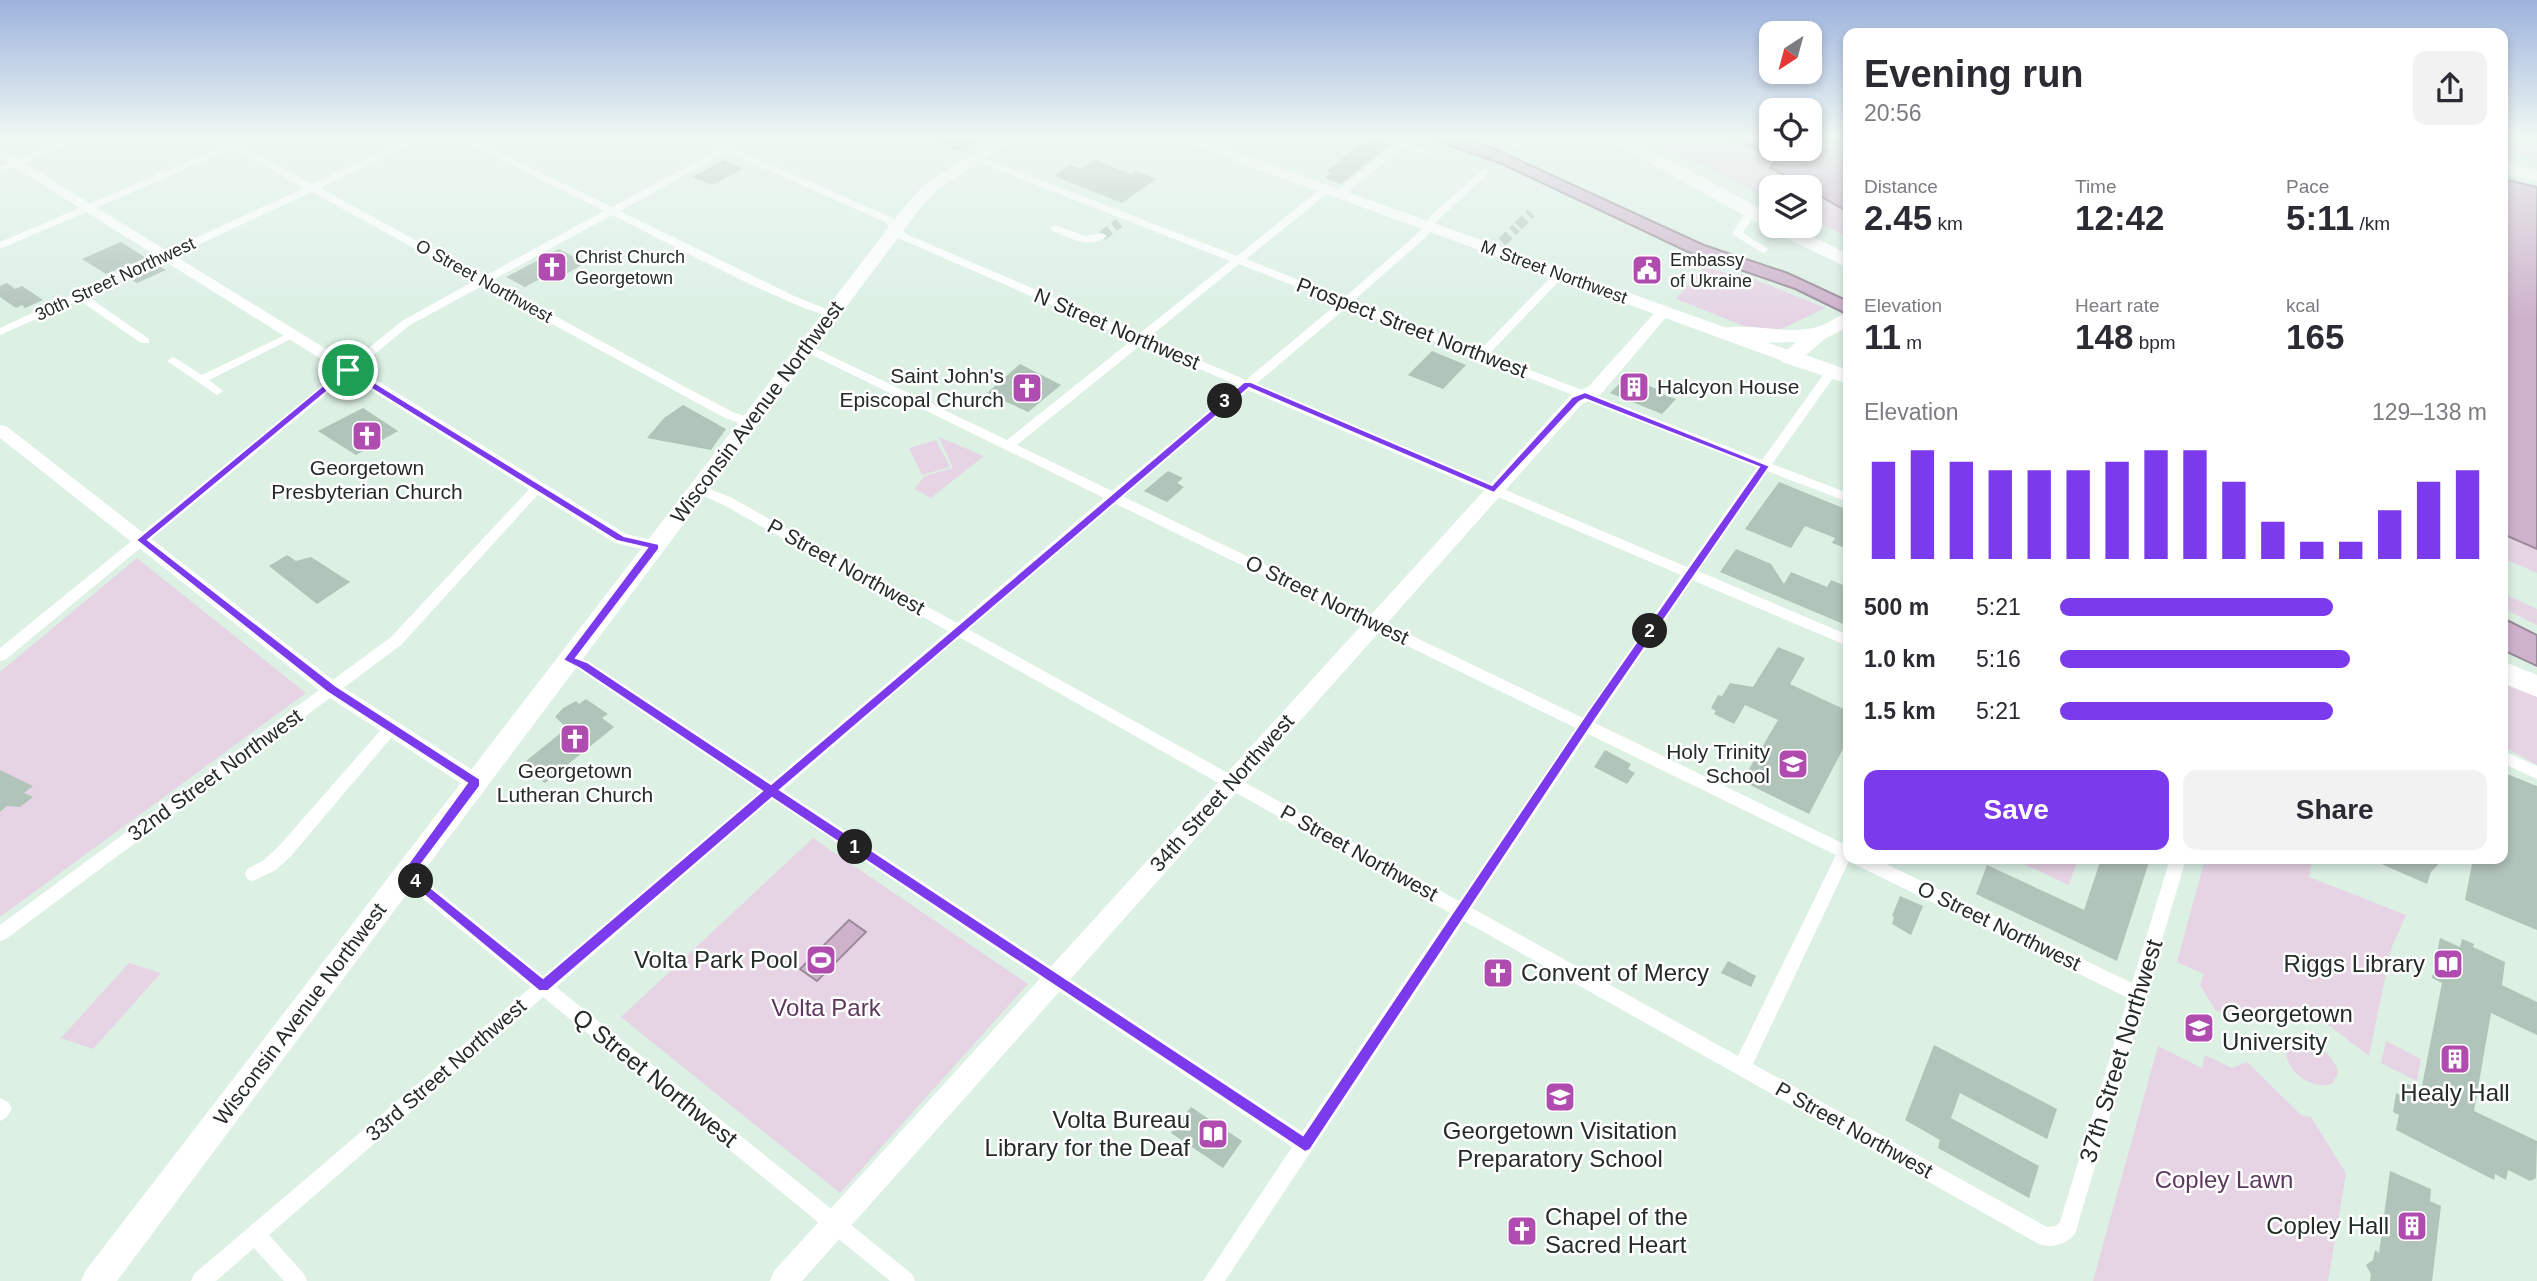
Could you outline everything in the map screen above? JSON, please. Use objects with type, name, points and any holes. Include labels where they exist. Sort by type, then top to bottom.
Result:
[{"type":"highway","points":[[1735,198],[1759,210]]},
{"type":"highway","points":[[1738,198],[1759,210]]},
{"type":"highway","points":[[1822,232],[1843,242]]},
{"type":"highway","points":[[1804,238],[1843,256]]},
{"type":"highway","points":[[1814,238],[1843,255]]},
{"type":"highway","points":[[1790,357],[1819,334],[1843,322]]},
{"type":"highway","points":[[1727,334],[1771,337],[1819,334]]},
{"type":"highway","points":[[1819,334],[1822,354],[1842,375]]},
{"type":"highway","name":"M Street Northwest","points":[[1790,357],[1842,375]]},
{"type":"highway","points":[[2508,661],[2537,675]]},
{"type":"highway","points":[[2508,674],[2537,687]]},
{"type":"main road","name":"Wisconsin Avenue Northwest","points":[[97,1281],[921,198]]},
{"type":"main road","name":"M Street Northwest","points":[[1347,198],[1790,357]]},
{"type":"street","points":[[72,198],[621,539],[655,546]]},
{"type":"street","points":[[0,246],[112,198]]},
{"type":"street","name":"30th Street Northwest","points":[[0,332],[291,198]]},
{"type":"street","name":"O Street Northwest","points":[[330,198],[683,391],[729,415],[749,422]]},
{"type":"street","points":[[585,198],[780,293],[831,314]]},
{"type":"street","points":[[0,656],[406,323],[637,198]]},
{"type":"street","name":"N Street Northwest","points":[[839,198],[890,220],[902,236],[1843,639]]},
{"type":"street","name":"Prospect Street Northwest","points":[[1078,198],[1843,496]]},
{"type":"street","points":[[1009,445],[1237,260],[1323,198]]},
{"type":"street","name":"33rd Street Northwest","points":[[201,1281],[1114,496],[1346,302],[1458,198]]},
{"type":"street","points":[[1736,198],[1759,210]]},
{"type":"street","points":[[1759,219],[1737,234],[1763,250]]},
{"type":"street","points":[[1055,228],[1084,241],[1097,240],[1102,236]]},
{"type":"street","points":[[1810,238],[1843,255]]},
{"type":"street","points":[[1482,355],[1560,274]]},
{"type":"street","points":[[79,295],[145,341]]},
{"type":"street","name":"34th Street Northwest","points":[[784,1281],[1494,490],[1576,400],[1595,390],[1664,311]]},
{"type":"street","points":[[201,380],[291,335]]},
{"type":"street","name":"O Street Northwest","points":[[806,348],[1843,850]]},
{"type":"street","points":[[173,361],[217,391]]},
{"type":"street","points":[[1213,1281],[1689,573],[1765,466],[1842,375]]},
{"type":"street","points":[[0,430],[331,689],[475,782]]},
{"type":"street","name":"32nd Street Northwest","points":[[0,934],[402,635],[538,487]]},
{"type":"street","name":"P Street Northwest","points":[[698,489],[718,495],[2046,1237],[2056,1237]]},
{"type":"street","points":[[569,660],[583,665],[1305,1145]]},
{"type":"street","points":[[253,874],[270,865],[285,851],[391,728]]},
{"type":"street","points":[[2508,759],[2537,773]]},
{"type":"street","points":[[1742,1067],[1844,864]]},
{"type":"street","name":"O Street Northwest","points":[[1872,864],[2138,994]]},
{"type":"street","name":"37th Street Northwest","points":[[2056,1237],[2068,1227],[2177,864]]},
{"type":"street","name":"Q Street Northwest","points":[[406,875],[905,1281]]},
{"type":"street","points":[[255,1235],[297,1281]]},
{"type":"green space","points":[[1822,198],[1843,209],[1843,235],[1822,225]]},
{"type":"green space","points":[[1705,266],[1730,275],[1741,274],[1826,308],[1781,329],[1768,329],[1744,326],[1676,299]]},
{"type":"green space","points":[[939,437],[984,456],[931,498],[914,489],[925,476],[953,468]]},
{"type":"green space","points":[[936,440],[950,467],[922,475],[909,448]]},
{"type":"green space","points":[[2508,537],[2537,549],[2537,573],[2508,560]]},
{"type":"green space","points":[[137,558],[306,693],[0,917],[0,672]]},
{"type":"green space","points":[[2508,596],[2537,609],[2537,625],[2508,610]]},
{"type":"green space","points":[[2508,681],[2537,695],[2537,765],[2508,749]]},
{"type":"green space","name":"Volta Park","points":[[813,838],[1028,984],[840,1193],[621,1017]]},
{"type":"green space","points":[[2024,864],[2076,864],[2069,885]]},
{"type":"green space","points":[[2204,864],[2311,864],[2309,877],[2406,915],[2391,949],[2369,1056],[2327,1024],[2288,1013],[2239,1020],[2215,1010],[2200,985],[2204,974],[2177,962]]},
{"type":"green space","points":[[129,963],[161,973],[93,1049],[61,1038]]},
{"type":"green space","points":[[2300,1041],[2319,1047],[2333,1060],[2338,1073],[2332,1084],[2309,1082],[2290,1066],[2286,1050]]},
{"type":"green space","points":[[2386,1041],[2421,1059],[2417,1081],[2381,1063]]},
{"type":"green space","name":"Copley Lawn","points":[[2158,1046],[2202,1068],[2205,1055],[2232,1068],[2247,1062],[2301,1115],[2311,1117],[2346,1173],[2328,1281],[2093,1281]]},
{"type":"shaded area","points":[[1573,198],[1601,198],[1704,245],[1788,273],[1843,299],[1843,313],[1795,289],[1688,252]]},
{"type":"shaded area","points":[[1823,198],[1843,198],[1843,209]]},
{"type":"shaded area","points":[[2508,198],[2537,198],[2537,549],[2508,536]]},
{"type":"shaded area","points":[[2508,620],[2537,635],[2537,666],[2508,652]]},
{"type":"shaded area","points":[[849,920],[866,932],[817,981],[800,969]]},
{"type":"building","points":[[1109,198],[1129,198],[1122,203]]},
{"type":"building","points":[[121,242],[146,258],[106,274],[82,259]]},
{"type":"building","name":"Christ Church Georgetown","points":[[559,249],[586,263],[562,276],[553,272],[525,287],[506,277]]},
{"type":"building","points":[[159,266],[166,270],[137,283],[130,279]]},
{"type":"building","points":[[7,283],[15,289],[22,286],[43,300],[25,308],[22,305],[16,308],[0,297],[0,286]]},
{"type":"building","points":[[1432,351],[1466,365],[1443,389],[1408,375]]},
{"type":"building","name":"Saint John's Episcopal Church","points":[[1020,364],[1061,385],[1028,412],[987,393]]},
{"type":"building","name":"Halcyon House","points":[[1626,377],[1676,399],[1662,414],[1610,393]]},
{"type":"building","points":[[683,405],[726,429],[711,450],[647,438],[664,418]]},
{"type":"building","name":"Georgetown Presbyterian Church","points":[[363,408],[398,431],[356,455],[318,431]]},
{"type":"building","points":[[1168,471],[1183,478],[1177,483],[1184,487],[1167,502],[1144,491]]},
{"type":"building","points":[[1779,482],[1843,508],[1843,547],[1832,543],[1835,538],[1805,526],[1791,548],[1745,529]]},
{"type":"building","points":[[1736,549],[1771,564],[1784,584],[1791,572],[1827,587],[1831,580],[1843,585],[1843,624],[1720,572]]},
{"type":"building","points":[[287,555],[296,561],[311,557],[350,582],[317,604],[269,566]]},
{"type":"building","points":[[1778,647],[1805,658],[1790,684],[1843,709],[1843,749],[1809,814],[1742,781],[1778,720],[1745,705],[1734,724],[1714,714],[1716,711],[1711,708],[1718,695],[1722,696],[1730,683],[1753,687]]},
{"type":"building","name":"Georgetown Lutheran Church","points":[[586,699],[608,714],[602,718],[614,727],[545,783],[521,765],[567,728],[555,717],[563,708],[576,701],[579,704]]},
{"type":"building","points":[[1605,750],[1631,764],[1628,769],[1635,773],[1627,784],[1594,767]]},
{"type":"building","points":[[0,770],[33,786],[24,793],[33,797],[20,807],[7,806],[0,812]]},
{"type":"building","points":[[2508,774],[2537,786],[2537,930],[2465,900],[2472,864],[2508,864]]},
{"type":"building","points":[[2099,864],[2148,864],[2117,961],[1976,894],[1987,865],[2084,910]]},
{"type":"building","points":[[2381,864],[2438,864],[2431,872],[2427,884]]},
{"type":"building","points":[[1900,896],[1923,906],[1911,935],[1892,924],[1892,916]]},
{"type":"building","name":"Healy Hall","points":[[2440,938],[2460,947],[2462,939],[2505,962],[2502,985],[2537,1002],[2537,1035],[2491,1013],[2474,1111],[2537,1141],[2536,1178],[2530,1181],[2508,1170],[2506,1180],[2495,1174],[2494,1180],[2396,1130],[2399,1115],[2393,1112],[2396,1093],[2403,1097],[2406,1083],[2421,1091],[2442,983],[2432,978]]},
{"type":"building","points":[[1728,961],[1756,976],[1751,987],[1721,973]]},
{"type":"building","points":[[1934,1045],[2057,1109],[2047,1139],[1960,1093],[1951,1118],[2039,1166],[2029,1198],[1938,1148],[1940,1140],[1905,1120]]},
{"type":"building","points":[[1191,1107],[1242,1141],[1223,1168],[1171,1133]]},
{"type":"building","name":"Copley Hall","points":[[2390,1171],[2431,1189],[2430,1201],[2441,1206],[2432,1281],[2370,1281],[2371,1274],[2366,1265],[2373,1260],[2375,1250],[2379,1253]]},
{"type":"tunnel","points":[[1518,226],[1531,213]]},
{"type":"tunnel","points":[[1102,236],[1119,223]]},
{"type":"tunnel","points":[[1502,242],[1516,228]]},
{"type":"place","name":"Christ Church Georgetown","points":[[552,267]]},
{"type":"place","name":"Embassy of Ukraine","points":[[1647,270]]},
{"type":"place","name":"Halcyon House","points":[[1634,387]]},
{"type":"place","name":"Saint John's Episcopal Church","points":[[1027,388]]},
{"type":"place","name":"Georgetown Presbyterian Church","points":[[367,436]]},
{"type":"place","name":"Georgetown Lutheran Church","points":[[575,739]]},
{"type":"place","name":"Holy Trinity School","points":[[1793,764]]},
{"type":"place","name":"Volta Park Pool","points":[[821,960]]},
{"type":"place","name":"Riggs Library","points":[[2448,964]]},
{"type":"place","name":"Convent of Mercy","points":[[1498,973]]},
{"type":"place","name":"Georgetown University","points":[[2199,1028]]},
{"type":"place","name":"Healy Hall","points":[[2455,1059]]},
{"type":"place","name":"Georgetown Visitation Preparatory School","points":[[1560,1097]]},
{"type":"place","name":"Volta Bureau Library for the Deaf","points":[[1213,1134]]},
{"type":"place","name":"Copley Hall","points":[[2412,1226]]},
{"type":"place","name":"Chapel of the Sacred Heart","points":[[1522,1231]]},
{"type":"route","points":[[348,370],[141,540],[331,689],[475,782],[406,875],[544,987],[759,801],[771,791],[1123,488],[1248,384],[1494,490],[1576,400],[1585,396],[1765,466],[1593,714],[1305,1145],[917,889],[771,791],[583,665],[569,660],[655,546],[621,539],[348,370]]}]
